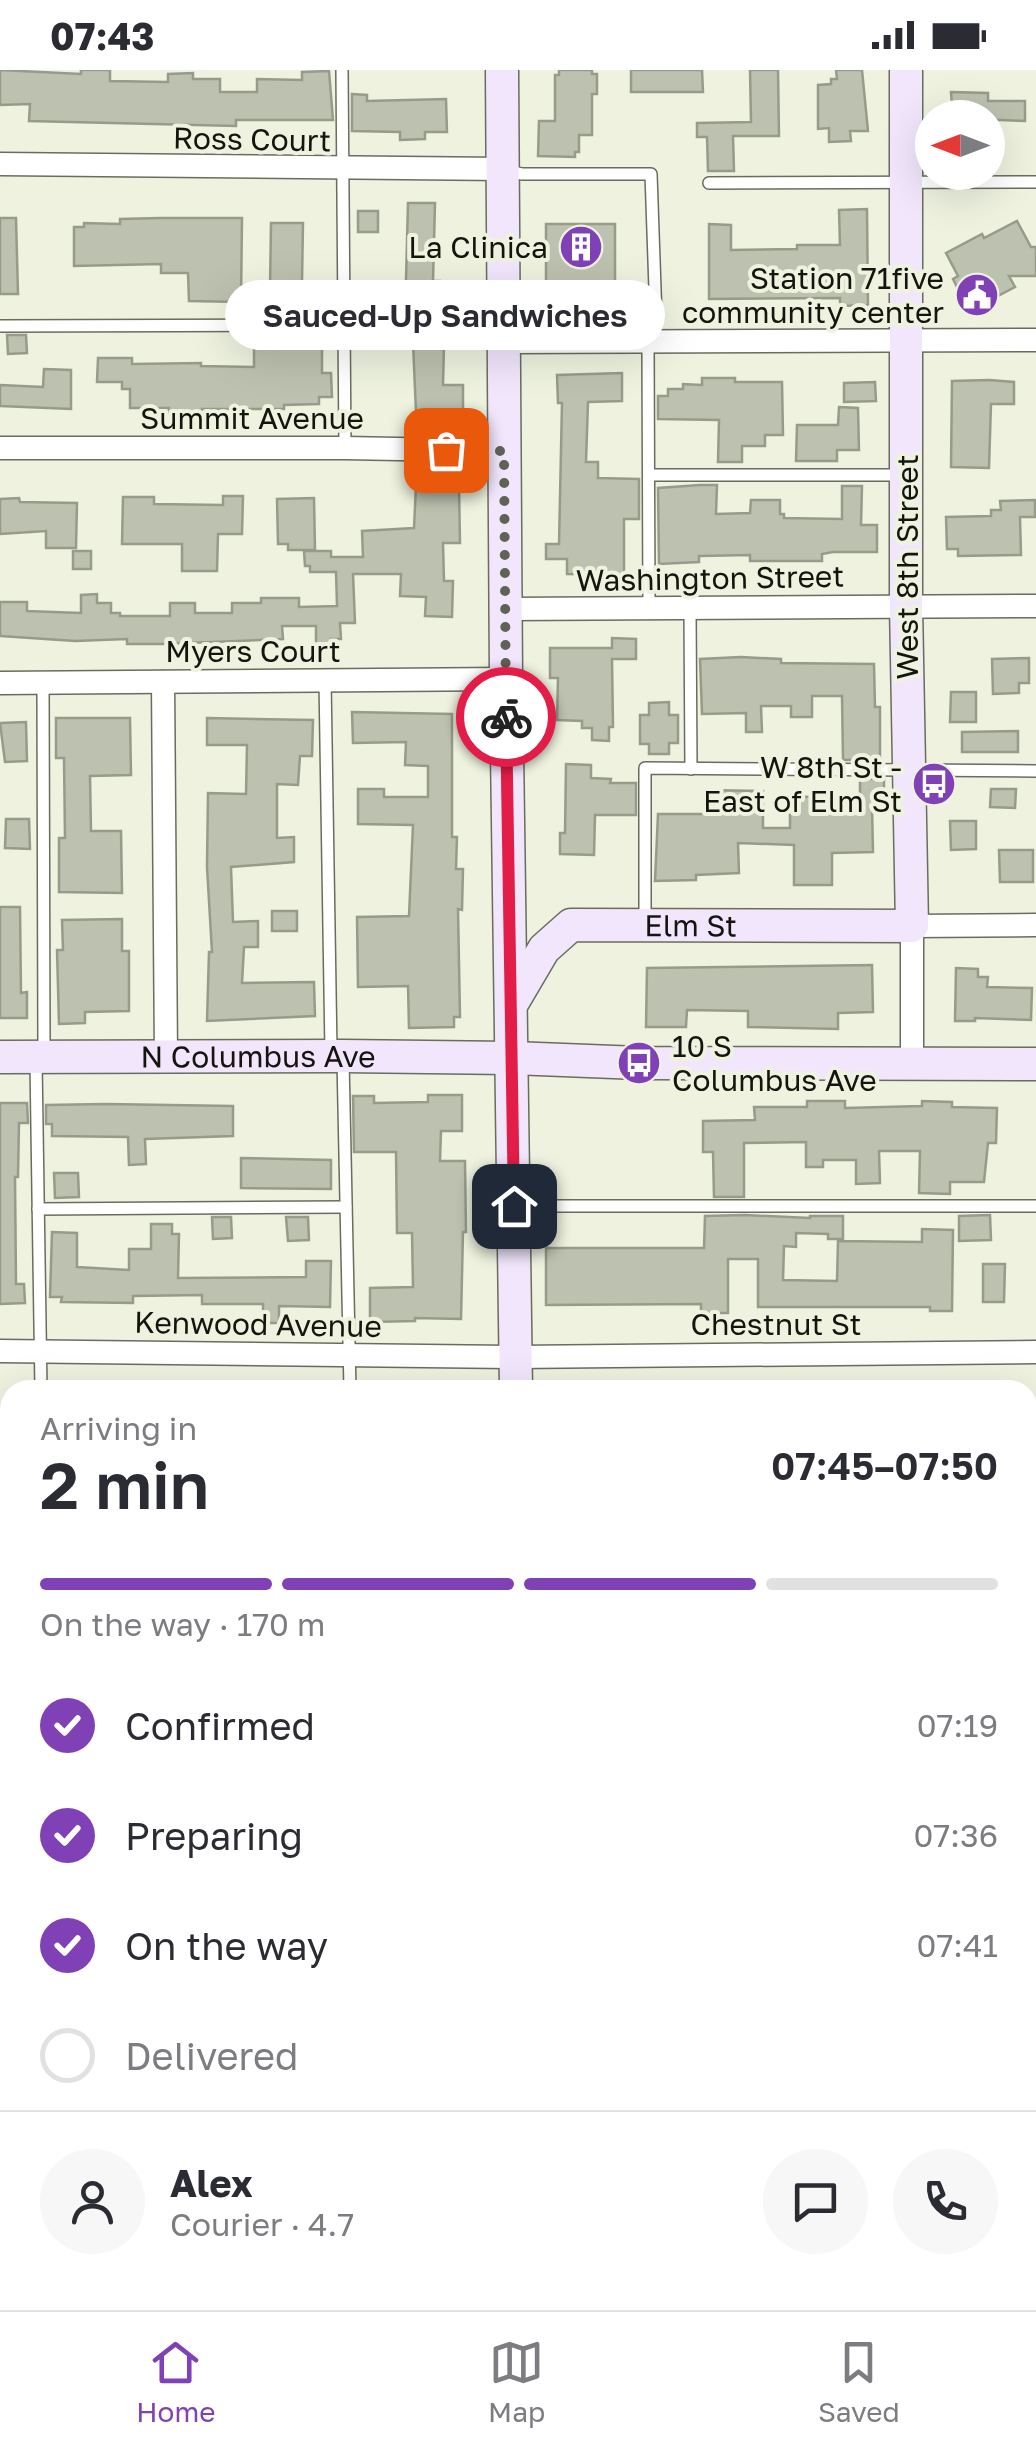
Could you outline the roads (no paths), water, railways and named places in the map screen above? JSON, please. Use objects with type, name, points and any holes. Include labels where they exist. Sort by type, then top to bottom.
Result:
[{"type":"main road","points":[[502,70],[516,1380]]},
{"type":"main road","name":"West 8th Street","points":[[906,70],[906,605],[912,926]]},
{"type":"main road","name":"Elm St","points":[[510,892],[520,908],[534,917],[570,925],[912,926]]},
{"type":"main road","points":[[512,1004],[544,949],[570,925]]},
{"type":"main road","name":"N Columbus Ave","points":[[0,1057],[337,1056],[640,1063],[1036,1064]]},
{"type":"street","name":"Ross Court","points":[[0,164],[503,170]]},
{"type":"street","points":[[504,337],[648,342],[1036,340]]},
{"type":"street","name":"Summit Avenue","points":[[0,448],[504,451]]},
{"type":"street","name":"Washington Street","points":[[505,609],[1036,606]]},
{"type":"street","name":"Myers Court","points":[[0,683],[506,679]]},
{"type":"street","points":[[163,682],[166,1058]]},
{"type":"street","points":[[912,926],[1036,925]]},
{"type":"street","name":"West 8th Street","points":[[912,926],[912,1063]]},
{"type":"street","name":"Kenwood Avenue","points":[[0,1351],[516,1357]]},
{"type":"street","name":"Chestnut St","points":[[516,1357],[1036,1352]]},
{"type":"lane","points":[[342,70],[344,448]]},
{"type":"lane","points":[[503,170],[522,174],[652,174],[656,318],[648,342],[649,610]]},
{"type":"lane","points":[[709,183],[1036,182]]},
{"type":"lane","points":[[0,326],[344,330],[504,337]]},
{"type":"lane","points":[[648,475],[907,476]]},
{"type":"lane","points":[[690,609],[691,768]]},
{"type":"lane","points":[[325,680],[350,1380]]},
{"type":"lane","points":[[41,1380],[38,1208],[43,682]]},
{"type":"lane","points":[[645,925],[645,768],[1036,771]]},
{"type":"lane","points":[[514,1206],[1036,1206]]},
{"type":"lane","points":[[38,1208],[346,1207]]},
{"type":"place","name":"La Clinica","points":[[581,247]]},
{"type":"place","name":"Station 71five community center","points":[[977,295]]},
{"type":"place","name":"Sauced-Up Sandwiches","points":[[446,450]]},
{"type":"place","name":"W 8th St - East of Elm St","points":[[934,784]]},
{"type":"place","name":"10 S Columbus Ave","points":[[639,1063]]}]
